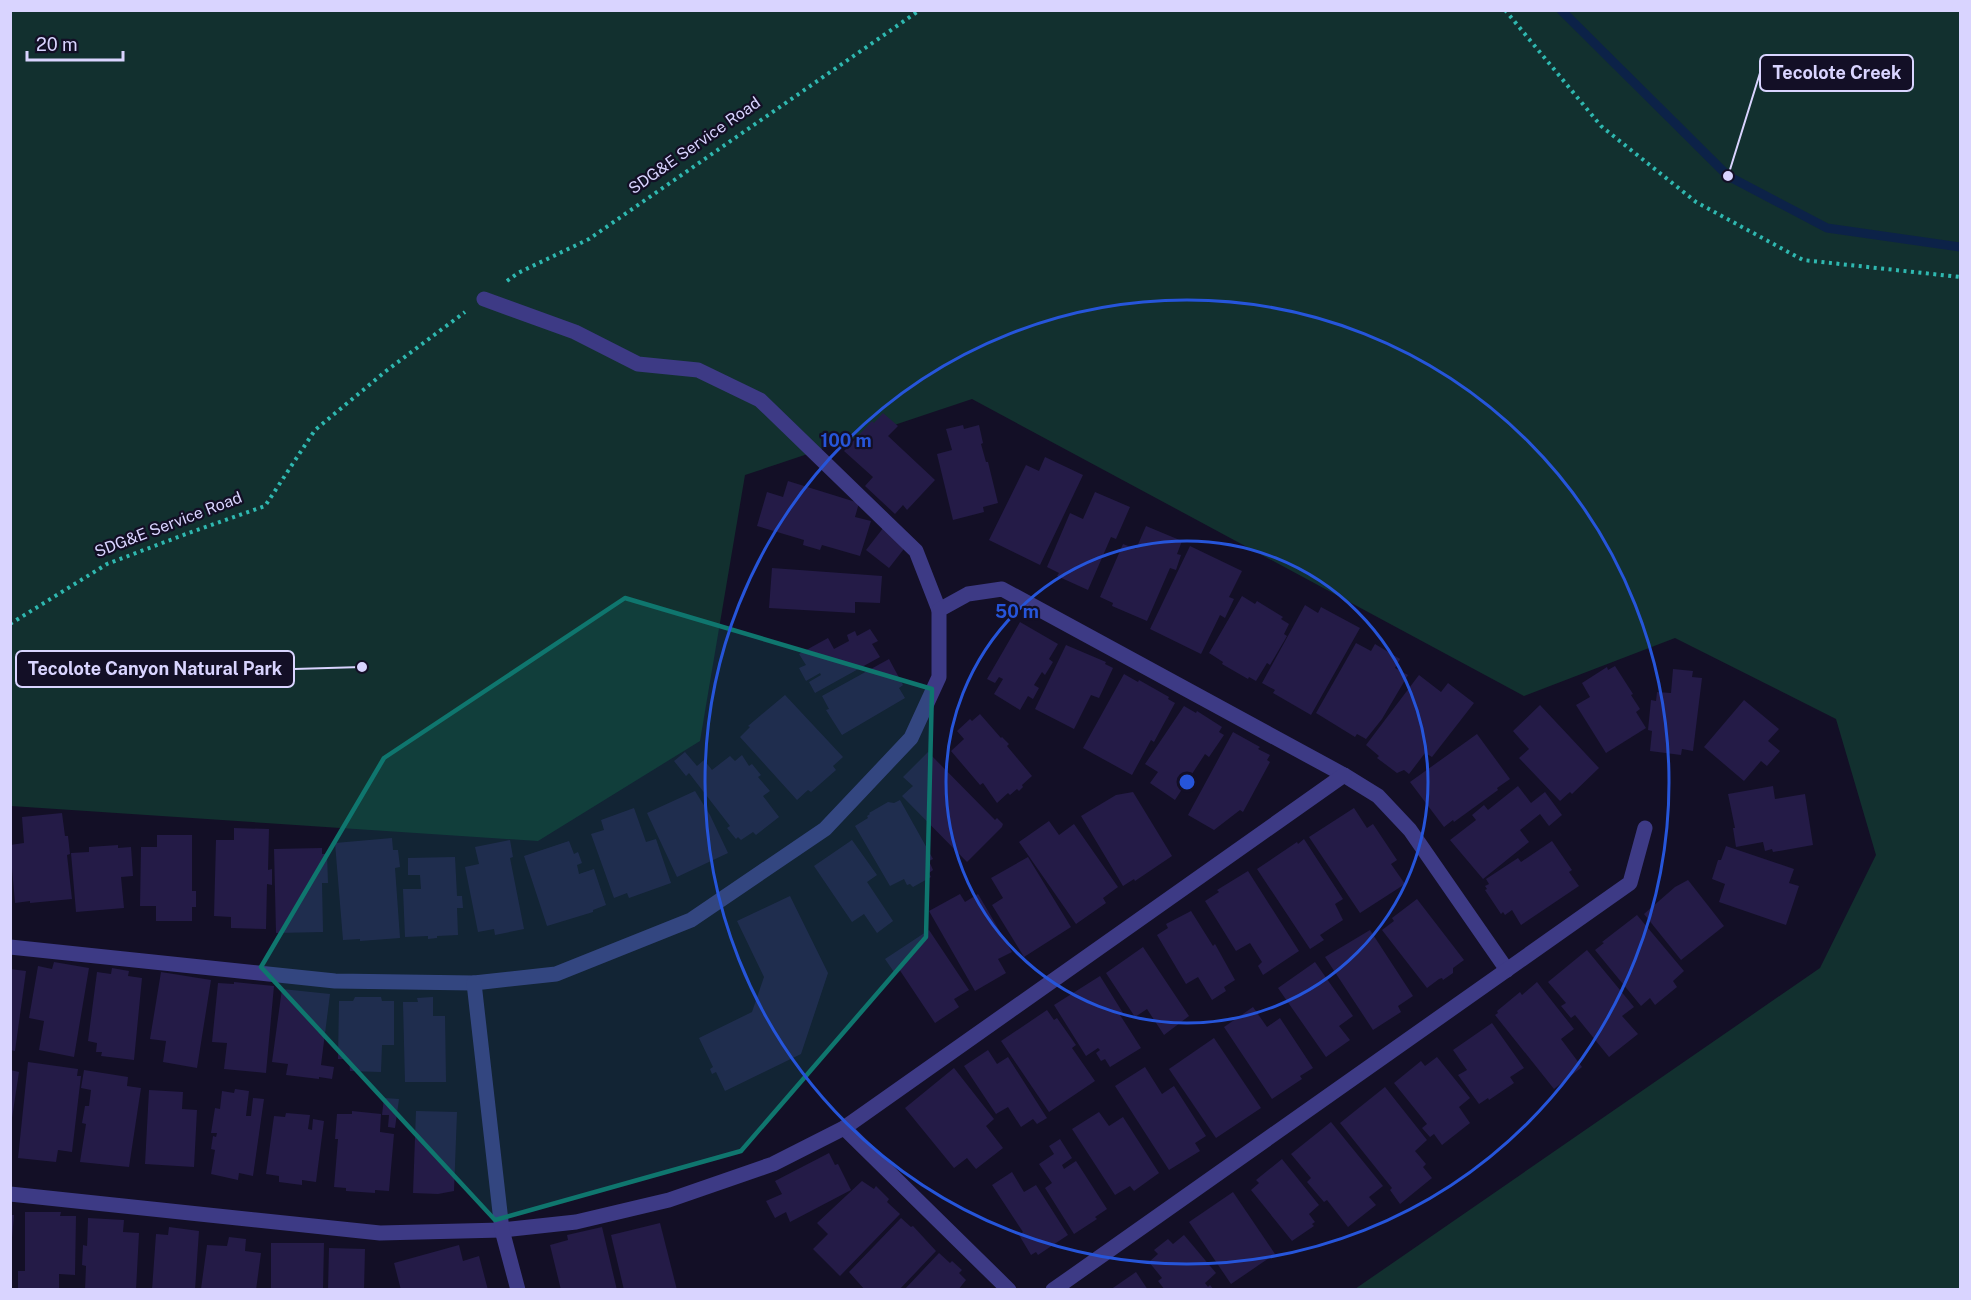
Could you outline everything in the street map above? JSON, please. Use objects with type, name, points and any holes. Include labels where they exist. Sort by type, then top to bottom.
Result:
[{"type":"street","points":[[10,947],[335,981],[474,983],[556,974],[692,920],[825,829],[911,738],[939,677],[939,610],[916,551],[760,400],[698,370],[638,364],[575,332],[483,299]]},
{"type":"street","points":[[939,610],[968,594],[1002,589],[1344,775],[1378,796],[1410,830],[1507,970]]},
{"type":"street","points":[[10,1194],[380,1233],[502,1230],[576,1222],[669,1200],[773,1164],[844,1128],[1344,775]]},
{"type":"street","points":[[1053,1290],[1630,883],[1645,828]]},
{"type":"street","points":[[474,983],[502,1230],[518,1290]]},
{"type":"street","points":[[844,1128],[1009,1290]]},
{"type":"path","name":"SDG&E Service Road","points":[[10,624],[107,564],[265,506],[315,430],[386,371],[518,273],[589,239],[920,10]]},
{"type":"path","points":[[1505,10],[1601,126],[1696,202],[1803,260],[1960,277]]},
{"type":"highlighted area","points":[[625,598],[932,689],[926,937],[741,1151],[495,1220],[261,967],[384,758]]},
{"type":"green space","points":[[10,11],[1960,11],[1960,1289],[1355,1289],[1820,968],[1876,855],[1836,719],[1675,638],[1524,696],[972,399],[745,475],[700,741],[538,841],[11,806]]},
{"type":"building","points":[[883,413],[898,426],[888,436],[935,480],[907,510],[903,505],[895,514],[865,486],[873,477],[844,451],[872,421],[874,423]]},
{"type":"building","points":[[963,425],[964,429],[979,425],[983,443],[981,444],[998,503],[983,507],[984,512],[953,520],[937,454],[952,450],[946,429]]},
{"type":"building","points":[[1045,457],[1083,475],[1040,565],[989,540],[1026,465],[1039,471]]},
{"type":"building","points":[[788,481],[859,503],[855,517],[871,521],[860,556],[822,545],[820,550],[803,545],[804,540],[757,526],[767,492],[783,497]]},
{"type":"building","points":[[1095,492],[1130,507],[1116,539],[1111,537],[1088,590],[1057,576],[1059,573],[1047,567],[1070,513],[1083,519]]},
{"type":"building","points":[[1146,526],[1182,541],[1177,554],[1181,555],[1176,570],[1170,568],[1147,621],[1112,606],[1113,603],[1100,597],[1123,544],[1136,549]]},
{"type":"building","points":[[884,527],[907,545],[889,568],[866,550]]},
{"type":"building","points":[[1190,546],[1242,571],[1229,597],[1234,599],[1225,618],[1220,615],[1201,654],[1150,629]]},
{"type":"building","points":[[772,568],[882,576],[880,603],[855,602],[855,613],[769,608]]},
{"type":"building","points":[[1242,596],[1255,604],[1257,601],[1283,617],[1281,619],[1289,624],[1284,634],[1287,636],[1270,665],[1267,663],[1256,681],[1222,664],[1223,662],[1209,653]]},
{"type":"building","points":[[1305,605],[1318,613],[1321,607],[1360,628],[1311,715],[1273,693],[1275,690],[1262,683]]},
{"type":"building","points":[[1020,622],[1058,644],[1049,659],[1053,662],[1045,675],[1042,672],[1034,685],[1039,688],[1033,699],[1028,696],[1020,710],[994,694],[1003,679],[999,677],[995,683],[987,679]]},
{"type":"building","points":[[870,629],[878,641],[872,644],[880,657],[815,693],[809,682],[821,675],[820,673],[806,681],[799,668],[806,665],[799,654],[828,638],[834,649],[849,641],[847,635],[855,631],[857,636]]},
{"type":"building","points":[[1356,643],[1371,651],[1375,644],[1400,659],[1395,668],[1408,675],[1382,719],[1366,739],[1357,734],[1355,737],[1316,713]]},
{"type":"building","points":[[1066,645],[1106,662],[1105,664],[1113,668],[1099,698],[1091,695],[1074,729],[1035,709]]},
{"type":"building","points":[[889,659],[903,685],[899,688],[905,698],[842,735],[826,710],[829,709],[822,696]]},
{"type":"building","points":[[1615,666],[1633,694],[1631,695],[1640,709],[1636,712],[1646,728],[1606,753],[1576,705],[1590,697],[1582,683],[1607,667],[1608,670]]},
{"type":"building","points":[[1673,669],[1693,671],[1692,677],[1702,678],[1693,751],[1682,749],[1681,755],[1650,751],[1652,731],[1648,730],[1651,700],[1656,701],[1657,692],[1671,693]]},
{"type":"building","points":[[1124,674],[1169,697],[1168,699],[1175,703],[1154,742],[1151,740],[1132,775],[1083,748]]},
{"type":"building","points":[[1419,675],[1441,692],[1448,683],[1474,703],[1432,757],[1425,753],[1409,774],[1404,770],[1397,773],[1377,758],[1379,756],[1366,745]]},
{"type":"building","points":[[785,695],[843,757],[833,766],[836,770],[811,792],[808,790],[797,800],[740,737],[750,727],[748,726]]},
{"type":"building","points":[[1744,700],[1779,729],[1768,741],[1780,751],[1767,766],[1761,761],[1744,781],[1704,747]]},
{"type":"building","points":[[1540,705],[1599,768],[1572,794],[1570,792],[1560,801],[1519,758],[1529,749],[1513,731]]},
{"type":"building","points":[[1184,706],[1196,713],[1197,711],[1222,727],[1219,732],[1224,735],[1209,757],[1205,754],[1175,800],[1150,783],[1158,772],[1145,764]]},
{"type":"building","points":[[980,714],[1009,744],[1007,746],[1032,776],[1019,791],[1017,789],[1010,795],[1008,793],[997,803],[983,783],[980,785],[951,751],[964,739],[957,731],[970,719],[972,721]]},
{"type":"building","points":[[1233,732],[1270,755],[1267,760],[1270,762],[1243,812],[1240,810],[1214,830],[1188,815]]},
{"type":"building","points":[[1477,734],[1510,779],[1454,822],[1453,820],[1444,827],[1410,782]]},
{"type":"building","points":[[685,752],[697,766],[704,760],[712,770],[730,756],[735,761],[742,755],[749,766],[752,764],[761,775],[758,777],[770,791],[763,796],[779,817],[756,835],[753,832],[741,840],[738,837],[736,839],[727,828],[730,826],[689,773],[686,776],[674,761]]},
{"type":"building","points":[[928,752],[995,820],[997,818],[1003,824],[967,862],[902,796],[913,786],[903,777]]},
{"type":"building","points":[[1518,786],[1531,803],[1545,792],[1562,815],[1549,826],[1540,814],[1520,830],[1529,842],[1483,879],[1450,840],[1476,820],[1472,815],[1484,805],[1488,810]]},
{"type":"building","points":[[1773,786],[1775,799],[1805,794],[1813,845],[1773,852],[1772,849],[1765,851],[1763,842],[1736,847],[1733,828],[1735,828],[1728,794]]},
{"type":"building","points":[[695,791],[710,815],[728,853],[677,877],[647,813]]},
{"type":"building","points":[[1133,792],[1172,856],[1135,881],[1134,879],[1123,886],[1081,816],[1116,795]]},
{"type":"building","points":[[900,800],[933,859],[929,861],[933,870],[929,873],[931,877],[913,887],[910,884],[907,885],[904,879],[890,886],[855,826],[868,818],[869,813],[888,802],[894,803]]},
{"type":"building","points":[[634,808],[646,842],[656,839],[671,883],[629,898],[627,893],[614,898],[591,834],[604,830],[601,820]]},
{"type":"building","points":[[1354,808],[1367,828],[1373,824],[1397,860],[1391,864],[1405,884],[1360,913],[1309,837]]},
{"type":"building","points":[[62,813],[65,836],[68,836],[70,854],[67,855],[72,899],[15,903],[10,845],[24,843],[22,817]]},
{"type":"building","points":[[1049,821],[1059,835],[1074,824],[1118,887],[1103,898],[1106,903],[1076,924],[1019,842]]},
{"type":"building","points":[[234,828],[269,829],[268,870],[272,869],[272,885],[267,884],[266,929],[231,928],[231,917],[214,916],[216,840],[234,840]]},
{"type":"building","points":[[157,835],[192,835],[192,891],[196,891],[196,907],[192,907],[192,921],[156,921],[156,906],[140,906],[141,847],[157,847]]},
{"type":"building","points":[[392,838],[393,850],[398,850],[400,867],[395,868],[400,938],[343,940],[335,843]]},
{"type":"building","points":[[1304,839],[1343,899],[1335,904],[1343,920],[1320,935],[1324,940],[1310,949],[1257,869]]},
{"type":"building","points":[[510,840],[513,857],[510,858],[524,929],[495,935],[494,929],[478,932],[465,867],[479,864],[475,847]]},
{"type":"building","points":[[852,840],[877,875],[867,882],[893,921],[877,933],[864,914],[852,922],[814,866]]},
{"type":"building","points":[[569,841],[574,854],[578,852],[582,863],[577,865],[579,874],[594,869],[606,905],[593,912],[547,926],[524,856]]},
{"type":"building","points":[[1552,841],[1572,870],[1569,872],[1579,886],[1521,925],[1512,910],[1505,915],[1503,912],[1501,914],[1485,890],[1487,889],[1485,886],[1489,884],[1486,879],[1518,858],[1521,862]]},
{"type":"building","points":[[118,845],[118,848],[131,847],[133,876],[121,877],[124,908],[76,912],[71,853],[89,852],[89,847]]},
{"type":"building","points":[[1726,846],[1794,869],[1789,883],[1799,886],[1786,925],[1719,902],[1725,884],[1712,879],[1718,860],[1721,860]]},
{"type":"building","points":[[322,848],[322,854],[327,854],[328,883],[322,883],[323,932],[276,933],[274,849]]},
{"type":"building","points":[[455,857],[457,896],[462,896],[463,908],[457,908],[458,935],[428,939],[428,936],[405,937],[403,889],[421,889],[420,875],[408,875],[408,858]]},
{"type":"building","points":[[1028,857],[1071,927],[1024,957],[992,905],[1003,898],[991,878]]},
{"type":"building","points":[[1248,871],[1299,951],[1263,975],[1258,966],[1262,962],[1250,943],[1236,951],[1205,901],[1219,892],[1217,890]]},
{"type":"building","points":[[1688,880],[1724,926],[1681,960],[1644,914],[1675,887]]},
{"type":"building","points":[[960,894],[965,902],[978,894],[1012,952],[998,959],[1006,973],[975,991],[929,911]]},
{"type":"building","points":[[790,896],[828,973],[801,1054],[725,1091],[716,1072],[712,1074],[710,1069],[713,1067],[699,1038],[752,1012],[764,977],[737,921]]},
{"type":"building","points":[[1417,899],[1464,960],[1453,968],[1453,973],[1427,988],[1382,930],[1394,921],[1392,918]]},
{"type":"building","points":[[1191,911],[1213,946],[1215,944],[1235,980],[1224,987],[1226,991],[1212,1000],[1198,977],[1186,984],[1157,935],[1168,928],[1166,924]]},
{"type":"building","points":[[1637,915],[1684,971],[1673,981],[1677,987],[1655,1005],[1650,998],[1641,1006],[1595,950]]},
{"type":"building","points":[[929,930],[969,990],[954,999],[959,1007],[935,1023],[899,969],[894,972],[885,959]]},
{"type":"building","points":[[1370,930],[1413,996],[1398,1006],[1401,1012],[1373,1030],[1325,957]]},
{"type":"building","points":[[1143,947],[1189,1016],[1164,1035],[1147,1009],[1135,1017],[1106,973]]},
{"type":"building","points":[[1587,950],[1634,1007],[1622,1016],[1638,1034],[1609,1057],[1575,1015],[1571,1018],[1561,1006],[1566,1003],[1548,982]]},
{"type":"building","points":[[54,962],[89,968],[74,1057],[39,1050],[44,1021],[29,1018],[38,966],[52,969]]},
{"type":"building","points":[[1315,962],[1353,1016],[1339,1026],[1350,1040],[1326,1057],[1278,988]]},
{"type":"building","points":[[112,968],[129,971],[128,976],[142,978],[134,1060],[101,1056],[102,1052],[96,1052],[97,1043],[88,1041],[97,972],[111,974]]},
{"type":"building","points":[[10,969],[26,971],[15,1051],[10,1050]]},
{"type":"building","points":[[161,972],[211,980],[197,1068],[163,1062],[166,1041],[150,1039]]},
{"type":"building","points":[[1100,976],[1123,1013],[1120,1015],[1141,1048],[1110,1067],[1105,1059],[1101,1061],[1096,1053],[1100,1050],[1098,1048],[1086,1056],[1054,1005]]},
{"type":"building","points":[[234,982],[274,986],[266,1073],[224,1069],[227,1043],[212,1042],[218,983],[234,984]]},
{"type":"building","points":[[1537,982],[1574,1029],[1561,1039],[1582,1067],[1554,1089],[1495,1015],[1520,992],[1522,995]]},
{"type":"building","points":[[282,989],[330,994],[321,1065],[334,1067],[332,1079],[286,1075],[288,1064],[272,1062]]},
{"type":"building","points":[[355,997],[381,997],[382,1001],[394,1001],[394,1045],[382,1045],[381,1072],[350,1071],[349,1059],[338,1059],[339,1001],[353,1001]]},
{"type":"building","points":[[433,997],[433,1016],[445,1016],[446,1082],[405,1082],[403,1002],[418,1002],[417,998]]},
{"type":"building","points":[[1253,1007],[1267,1027],[1280,1018],[1313,1068],[1300,1076],[1302,1079],[1272,1099],[1224,1027]]},
{"type":"building","points":[[1047,1010],[1054,1020],[1057,1018],[1076,1045],[1072,1048],[1095,1081],[1049,1112],[1001,1041]]},
{"type":"building","points":[[1492,1023],[1524,1068],[1510,1077],[1514,1083],[1479,1104],[1458,1075],[1467,1070],[1453,1050]]},
{"type":"building","points":[[1214,1038],[1261,1108],[1216,1138],[1169,1069]]},
{"type":"building","points":[[988,1050],[997,1064],[1008,1057],[1047,1118],[1037,1124],[1033,1119],[1021,1127],[1008,1107],[996,1114],[964,1066]]},
{"type":"building","points":[[1437,1057],[1470,1098],[1459,1107],[1470,1123],[1442,1145],[1434,1134],[1430,1137],[1422,1128],[1427,1124],[1394,1083],[1421,1061],[1425,1066]]},
{"type":"building","points":[[28,1062],[78,1069],[77,1076],[81,1076],[72,1152],[58,1150],[56,1162],[18,1158]]},
{"type":"building","points":[[1145,1067],[1162,1094],[1174,1086],[1206,1136],[1195,1143],[1200,1151],[1169,1170],[1115,1086]]},
{"type":"building","points":[[954,1068],[994,1119],[986,1126],[1003,1148],[976,1169],[967,1158],[954,1168],[905,1108]]},
{"type":"building","points":[[10,1070],[19,1072],[12,1118],[10,1118]]},
{"type":"building","points":[[84,1070],[128,1077],[127,1086],[141,1088],[129,1167],[80,1162],[86,1124],[82,1123],[85,1106],[89,1106],[91,1090],[81,1088]]},
{"type":"building","points":[[1385,1087],[1427,1140],[1415,1151],[1426,1164],[1423,1167],[1432,1178],[1400,1204],[1390,1190],[1392,1188],[1340,1123]]},
{"type":"building","points":[[235,1089],[249,1091],[246,1116],[251,1116],[253,1098],[264,1099],[253,1176],[239,1173],[238,1180],[211,1174],[215,1150],[211,1149],[213,1136],[216,1137],[217,1133],[211,1133],[215,1108],[220,1109],[222,1091],[234,1093]]},
{"type":"building","points":[[149,1090],[183,1092],[182,1109],[197,1110],[194,1167],[145,1164]]},
{"type":"building","points":[[384,1098],[399,1099],[395,1128],[388,1127],[389,1115],[382,1115]]},
{"type":"building","points":[[352,1111],[381,1114],[380,1132],[394,1134],[389,1191],[375,1190],[375,1193],[346,1191],[346,1188],[334,1187],[338,1139],[335,1139],[337,1114],[352,1114]]},
{"type":"building","points":[[416,1111],[457,1112],[454,1191],[438,1194],[413,1193]]},
{"type":"building","points":[[1099,1112],[1109,1126],[1123,1117],[1159,1173],[1134,1191],[1130,1186],[1115,1195],[1072,1129]]},
{"type":"building","points":[[286,1113],[310,1115],[308,1129],[312,1130],[313,1119],[324,1121],[316,1182],[302,1180],[302,1185],[279,1182],[279,1176],[266,1174],[274,1116],[285,1117]]},
{"type":"building","points":[[1331,1122],[1383,1186],[1369,1197],[1376,1205],[1348,1227],[1327,1200],[1324,1202],[1307,1182],[1311,1178],[1291,1154]]},
{"type":"building","points":[[1060,1139],[1072,1158],[1062,1165],[1064,1169],[1076,1161],[1107,1209],[1095,1217],[1097,1219],[1074,1234],[1045,1188],[1052,1183],[1039,1164],[1054,1154],[1049,1146]]},
{"type":"building","points":[[829,1153],[835,1165],[838,1164],[851,1190],[790,1222],[786,1212],[775,1218],[766,1201],[782,1194],[775,1181]]},
{"type":"building","points":[[1282,1159],[1319,1205],[1309,1214],[1315,1222],[1312,1224],[1314,1226],[1292,1241],[1251,1190],[1259,1183],[1256,1180]]},
{"type":"building","points":[[1012,1172],[1024,1192],[1036,1185],[1068,1235],[1038,1255],[1036,1252],[1031,1255],[1019,1235],[1023,1232],[992,1185]]},
{"type":"building","points":[[862,1181],[874,1189],[876,1186],[889,1199],[887,1202],[900,1214],[840,1276],[813,1249],[828,1234],[817,1223]]},
{"type":"building","points":[[1233,1192],[1275,1254],[1231,1284],[1189,1222]]},
{"type":"building","points":[[25,1212],[61,1212],[60,1216],[76,1216],[75,1275],[59,1274],[59,1290],[18,1290],[18,1271],[25,1271]]},
{"type":"building","points":[[10,1215],[14,1215],[12,1238],[10,1238]]},
{"type":"building","points":[[88,1218],[124,1220],[123,1232],[139,1233],[136,1290],[85,1290],[86,1266],[82,1265],[83,1245],[87,1246]]},
{"type":"building","points":[[901,1218],[911,1227],[913,1226],[936,1251],[899,1290],[865,1290],[849,1272]]},
{"type":"building","points":[[660,1223],[677,1290],[624,1290],[611,1235]]},
{"type":"building","points":[[169,1227],[199,1231],[195,1290],[152,1290],[156,1234],[168,1235]]},
{"type":"building","points":[[602,1227],[617,1290],[561,1290],[550,1245],[568,1240],[567,1235]]},
{"type":"building","points":[[1184,1235],[1216,1273],[1205,1283],[1214,1290],[1165,1290],[1158,1281],[1162,1278],[1149,1262],[1158,1254],[1154,1250],[1168,1239],[1173,1244]]},
{"type":"building","points":[[229,1237],[246,1239],[245,1251],[261,1253],[256,1290],[201,1289],[207,1245],[227,1246]]},
{"type":"building","points":[[271,1243],[324,1243],[323,1290],[271,1290]]},
{"type":"building","points":[[459,1245],[463,1261],[479,1256],[488,1290],[401,1290],[394,1263]]},
{"type":"building","points":[[329,1248],[365,1249],[364,1290],[328,1290]]},
{"type":"building","points":[[939,1253],[962,1270],[959,1273],[966,1280],[958,1290],[904,1290]]},
{"type":"building","points":[[1136,1272],[1148,1290],[1110,1290]]},
{"type":"waterway","points":[[1561,10],[1728,176],[1827,228],[1960,247]]},
{"type":"place","name":"Tecolote Creek","points":[[1728,176]]},
{"type":"place","name":"Tecolote Canyon Natural Park","points":[[362,667]]}]
